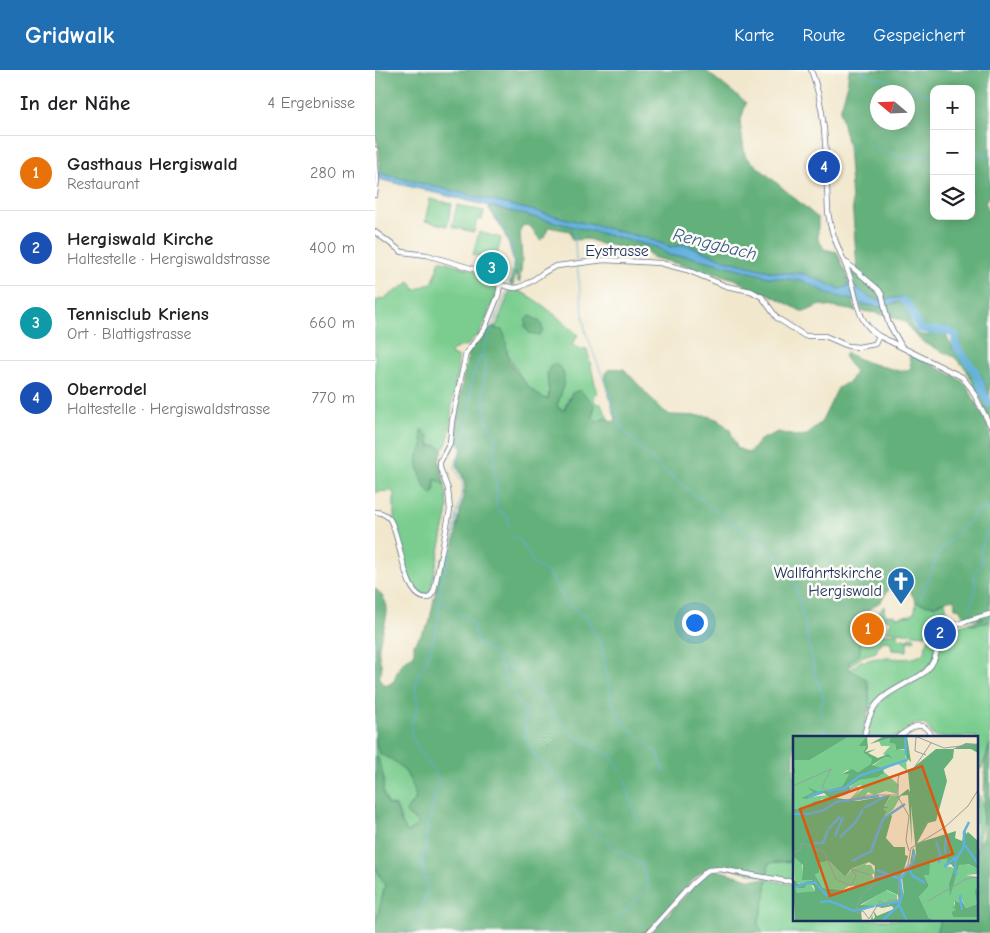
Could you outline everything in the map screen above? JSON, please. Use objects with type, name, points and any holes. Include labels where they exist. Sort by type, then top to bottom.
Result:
[{"type":"street","points":[[811,70],[818,93],[824,131],[829,217],[832,232],[845,262],[863,322],[879,336],[962,377],[971,388],[990,425]]},
{"type":"street","points":[[375,150],[377,180],[375,195]]},
{"type":"street","points":[[375,232],[402,252],[424,254],[477,270],[503,285],[485,328],[466,353],[452,421],[450,443],[443,453],[440,462],[440,468],[448,489],[450,510],[434,591],[429,598],[422,598],[415,593],[408,578],[392,524],[385,515],[375,512]]},
{"type":"street","name":"Eystrasse","points":[[503,285],[517,288],[536,279],[552,267],[557,266],[603,260],[654,262],[687,270],[726,286],[751,290],[762,297],[777,318],[805,336],[825,336],[848,346],[859,347],[875,344],[879,336]]},
{"type":"street","points":[[845,262],[879,290],[893,332],[902,347]]},
{"type":"street","points":[[864,736],[870,715],[878,700],[927,670],[934,662],[941,640],[948,630],[990,614]]},
{"type":"street","points":[[899,736],[911,728],[921,726],[928,730],[931,736]]},
{"type":"street","points":[[649,933],[696,880],[708,870],[720,869],[793,881]]},
{"type":"green space","points":[[375,70],[705,70],[746,103],[740,123],[745,156],[818,218],[818,238],[824,249],[837,252],[849,282],[847,287],[840,289],[805,274],[760,269],[725,260],[685,245],[671,247],[646,238],[380,174],[379,147],[375,136]]},
{"type":"green space","points":[[849,70],[990,70],[990,194],[985,202],[990,213],[990,397],[980,373],[965,354],[952,328],[947,326],[923,328],[912,306],[888,299],[879,300],[869,297],[856,288],[850,268],[852,270],[857,269],[848,146],[840,111],[847,87]]},
{"type":"green space","points":[[430,199],[452,204],[447,226],[425,221]]},
{"type":"green space","points":[[457,205],[484,211],[482,220],[477,219],[474,232],[452,227]]},
{"type":"green space","points":[[489,206],[656,247],[671,256],[687,256],[768,277],[798,279],[831,295],[853,300],[856,311],[820,305],[807,311],[801,311],[769,294],[751,289],[735,279],[651,257],[648,252],[601,244],[588,239],[572,240],[570,231],[548,227],[545,236],[540,240],[530,226],[526,225],[522,226],[520,231],[522,260],[520,282],[518,282],[516,272],[513,286],[510,285],[514,261],[510,246]]},
{"type":"green space","points":[[479,232],[501,238],[496,260],[473,255]]},
{"type":"green space","points":[[440,260],[484,275],[496,286],[497,292],[485,324],[479,333],[468,345],[450,352],[450,354],[458,358],[458,364],[446,445],[443,450],[438,446],[430,446],[429,441],[422,439],[423,446],[419,462],[425,488],[435,490],[435,479],[445,484],[448,506],[430,593],[422,596],[416,593],[407,574],[394,523],[394,493],[391,491],[375,492],[375,301],[385,298],[410,282],[416,290],[433,282]]},
{"type":"green space","points":[[511,288],[538,302],[578,335],[572,344],[577,348],[587,349],[597,393],[594,396],[594,400],[596,403],[601,404],[609,420],[595,421],[593,418],[593,404],[583,394],[569,397],[564,410],[560,410],[557,405],[561,394],[547,373],[548,399],[531,390],[524,381],[495,329]]},
{"type":"green space","points":[[899,302],[906,305],[913,328],[917,333],[926,335],[942,333],[946,335],[955,352],[974,374],[990,409],[990,421],[966,369],[954,357],[924,343],[913,333],[905,321],[862,311],[860,304],[880,307]]},
{"type":"green space","points":[[531,316],[541,323],[543,330],[539,335],[529,333],[525,327],[526,318]]},
{"type":"green space","points":[[495,326],[495,329],[502,330],[510,362],[531,389],[543,398],[548,399],[548,371],[553,364],[559,366],[564,376],[564,382],[557,405],[558,408],[564,410],[572,393],[580,390],[594,404],[593,418],[597,422],[604,418],[613,422],[616,419],[605,383],[605,374],[610,369],[624,369],[660,408],[670,415],[708,416],[719,420],[730,430],[737,448],[749,453],[760,440],[778,432],[795,436],[807,435],[822,421],[838,388],[850,381],[855,372],[844,356],[846,353],[866,362],[899,371],[911,369],[909,355],[911,355],[954,376],[966,384],[990,430],[990,622],[973,625],[969,623],[984,618],[965,619],[960,609],[955,608],[954,599],[933,605],[923,604],[916,602],[907,585],[901,583],[892,585],[880,602],[862,614],[859,655],[849,662],[850,670],[866,679],[868,687],[869,708],[862,736],[793,736],[793,861],[769,863],[767,877],[730,868],[710,867],[704,870],[687,886],[646,933],[375,933],[385,886],[375,866],[375,756],[378,758],[384,779],[383,792],[388,805],[396,806],[400,820],[408,833],[417,825],[416,821],[406,813],[416,797],[408,776],[395,762],[381,755],[377,748],[375,736],[375,588],[383,597],[387,606],[386,620],[379,649],[382,668],[379,678],[382,683],[388,685],[394,681],[402,663],[414,655],[414,644],[429,624],[442,559],[453,549],[465,486],[458,466],[462,449],[456,439],[457,414],[465,367],[471,346],[481,340],[487,329]]},
{"type":"green space","points":[[421,429],[428,435],[430,446],[438,446],[443,450],[439,460],[445,485],[435,479],[433,495],[421,477],[418,465],[418,456],[423,445]]},
{"type":"green space","points":[[945,601],[947,613],[943,621],[925,635],[886,631],[892,621],[876,615],[884,606],[885,615],[895,615],[896,617],[912,615],[915,611],[916,602],[935,606]]},
{"type":"green space","points":[[990,622],[990,744],[982,768],[977,770],[977,736],[933,736],[927,726],[918,724],[896,736],[865,736],[871,715],[883,698],[924,674],[943,640],[948,635],[947,633],[954,628],[969,623],[973,625]]},
{"type":"green space","points":[[942,625],[945,626],[939,635],[934,655],[929,665],[916,676],[884,695],[870,710],[869,688],[866,679],[850,670],[862,660],[864,662],[880,658],[907,659],[922,655],[927,649],[925,648],[931,635]]},
{"type":"green space","points":[[861,626],[865,639],[868,642],[872,638],[880,636],[880,634],[898,634],[898,638],[909,640],[910,637],[915,638],[915,640],[907,642],[907,651],[892,650],[891,642],[884,641],[879,644],[876,652],[863,656],[850,666],[849,662],[859,655],[859,644],[862,640]]},
{"type":"green space","points":[[375,736],[379,753],[394,760],[403,767],[414,788],[416,797],[408,808],[408,815],[416,821],[417,825],[409,833],[402,824],[396,806],[388,805],[383,793],[384,779],[375,756]]},
{"type":"green space","points":[[990,744],[990,933],[936,933],[941,920],[977,920],[977,846],[983,835],[985,763]]},
{"type":"green space","points":[[977,793],[980,797],[983,810],[977,842]]},
{"type":"green space","points":[[793,861],[793,879],[767,877],[769,862]]},
{"type":"green space","points":[[375,866],[385,885],[375,927]]},
{"type":"green space","points":[[717,870],[749,879],[767,879],[765,897],[758,924],[762,933],[651,933],[707,872]]},
{"type":"green space","points":[[767,879],[788,884],[793,882],[793,920],[941,920],[936,933],[762,933],[758,924],[765,897]]},
{"type":"water","points":[[375,172],[646,238],[671,247],[685,245],[725,260],[760,269],[805,274],[840,289],[847,287],[849,282],[869,297],[879,300],[903,297],[912,306],[908,310],[905,305],[899,302],[880,307],[860,304],[853,300],[831,295],[803,281],[768,277],[687,256],[671,256],[656,247],[375,178]]},
{"type":"waterway","points":[[859,70],[872,77],[887,80],[899,87],[930,95]]},
{"type":"waterway","points":[[873,149],[909,158],[930,157]]},
{"type":"waterway","points":[[975,151],[990,157]]},
{"type":"waterway","points":[[490,206],[507,235],[513,252],[512,273],[509,285]]},
{"type":"waterway","points":[[574,225],[576,261]]},
{"type":"waterway","points":[[577,265],[585,330],[624,431],[640,449],[669,475],[744,532],[770,549],[793,578],[801,606],[816,678],[822,692],[821,718]]},
{"type":"waterway","points":[[410,933],[427,894],[427,885],[422,866],[428,824],[439,781],[411,735],[412,724],[418,706],[415,689],[419,673],[426,663],[438,623],[441,583],[449,558],[463,484],[455,469],[457,458],[463,446],[473,375],[508,289]]},
{"type":"waterway","name":"Renggbach","points":[[904,301],[909,306],[919,328],[929,331],[943,330],[956,336],[955,342],[960,352],[975,371],[990,404]]},
{"type":"waterway","points":[[482,356],[485,360],[483,390],[485,418],[495,435],[496,508],[508,517],[510,529]]},
{"type":"waterway","points":[[979,383],[990,380]]},
{"type":"waterway","points":[[927,582],[939,552],[972,518],[974,512],[990,508]]},
{"type":"waterway","points":[[969,609],[976,590],[974,574],[982,563],[980,552],[989,525],[989,509]]},
{"type":"waterway","points":[[512,536],[520,540],[534,564],[550,574],[565,603],[586,617],[602,647],[611,699],[621,721],[641,739]]},
{"type":"waterway","points":[[920,599],[926,586]]},
{"type":"waterway","points":[[440,600],[452,608]]},
{"type":"waterway","points":[[457,612],[473,623],[477,643],[497,658],[510,690]]},
{"type":"waterway","points":[[502,668],[517,669],[518,671]]},
{"type":"waterway","points":[[522,677],[528,687],[546,700],[552,714],[575,736],[610,756],[621,771]]},
{"type":"waterway","points":[[513,695],[526,713],[525,735],[534,754],[565,786],[564,798]]},
{"type":"waterway","points":[[824,727],[826,736]]},
{"type":"waterway","points":[[646,743],[659,755],[663,771]]},
{"type":"waterway","points":[[624,777],[637,821]]},
{"type":"waterway","points":[[569,804],[590,830],[615,849],[642,864],[649,887],[620,917]]},
{"type":"place","name":"Oberrodel","points":[[824,167]]},
{"type":"place","name":"Tennisclub Kriens","points":[[492,268]]},
{"type":"place","name":"Wallfahrtskirche Hergiswald","points":[[901,605]]},
{"type":"place","name":"Gasthaus Hergiswald","points":[[868,629]]},
{"type":"place","name":"Hergiswald Kirche","points":[[940,633]]}]
